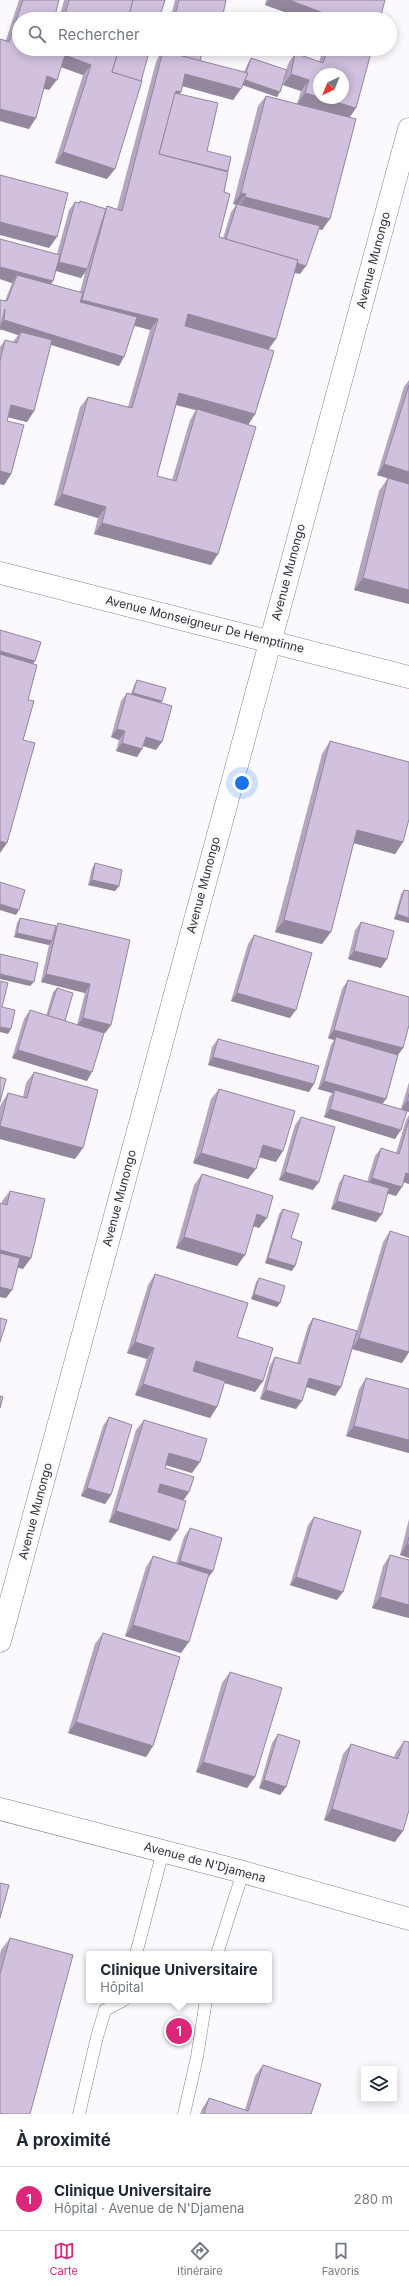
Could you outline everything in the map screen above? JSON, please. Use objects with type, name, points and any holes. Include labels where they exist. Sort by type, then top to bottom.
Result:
[{"type":"street","name":"Avenue Munongo","points":[[0,1641],[269,640],[409,130]]},
{"type":"street","name":"Avenue Monseigneur De Hemptinne","points":[[0,573],[269,640],[409,677]]},
{"type":"street","name":"Avenue de N'Djamena","points":[[0,1809],[243,1872],[409,1919]]},
{"type":"lane","points":[[137,1951],[163,1851]]},
{"type":"lane","points":[[218,1951],[243,1872]]},
{"type":"lane","points":[[79,2114],[97,2037],[105,2010],[118,2003]]},
{"type":"lane","points":[[184,2114],[197,2056],[206,2003]]},
{"type":"building","points":[[23,0],[59,0],[56,12],[19,12]]},
{"type":"building","points":[[69,0],[133,0],[130,12],[66,12]]},
{"type":"building","points":[[133,0],[165,0],[161,12],[130,12]]},
{"type":"building","points":[[179,0],[226,0],[223,12],[176,12]]},
{"type":"building","points":[[289,0],[385,0],[382,12],[321,12]]},
{"type":"building","points":[[12,33],[12,56],[65,56],[57,80],[47,76],[36,118],[0,109],[0,39],[9,42]]},
{"type":"building","points":[[68,56],[117,56],[112,72],[142,81],[115,169],[63,152],[91,65]]},
{"type":"building","points":[[117,56],[148,56],[141,81],[112,72]]},
{"type":"building","points":[[162,56],[182,56],[248,73],[241,89],[185,74],[181,92],[176,91],[159,154],[228,172],[224,192],[230,194],[219,237],[298,260],[276,339],[188,314],[185,326],[274,351],[255,414],[179,393],[157,476],[176,481],[197,409],[256,427],[218,554],[102,523],[106,507],[62,494],[88,397],[132,408],[158,319],[82,300],[107,206],[122,211]]},
{"type":"building","points":[[182,56],[201,56],[200,61]]},
{"type":"building","points":[[294,56],[303,56],[323,63],[326,56],[370,56],[356,108],[342,104],[349,104],[349,68],[313,68],[313,95],[305,93],[309,80],[291,74]]},
{"type":"building","points":[[251,58],[287,70],[280,92],[245,80]]},
{"type":"building","points":[[175,93],[218,103],[207,151],[231,157],[228,171],[159,154]]},
{"type":"building","points":[[266,96],[356,119],[330,219],[245,197],[246,194],[241,193]]},
{"type":"building","points":[[0,175],[68,193],[57,237],[0,222]]},
{"type":"building","points":[[80,201],[106,209],[87,269],[59,262],[75,202],[80,203]]},
{"type":"building","points":[[237,204],[320,226],[306,266],[297,263],[298,260],[226,239]]},
{"type":"building","points":[[0,239],[60,255],[53,281],[0,267]]},
{"type":"building","points":[[17,275],[83,293],[80,302],[137,317],[124,357],[4,320],[5,309],[0,330],[0,300],[7,301]]},
{"type":"building","points":[[21,332],[52,340],[34,411],[11,405],[7,421],[24,425],[11,474],[0,471],[0,361],[5,340],[17,343]]},
{"type":"building","points":[[409,385],[409,472],[384,464]]},
{"type":"building","points":[[388,478],[409,484],[409,590],[363,578]]},
{"type":"building","points":[[0,630],[41,642],[35,661],[0,651]]},
{"type":"building","points":[[0,654],[37,665],[28,700],[34,701],[23,740],[35,743],[7,843],[0,841]]},
{"type":"building","points":[[137,680],[166,688],[162,701],[133,693]]},
{"type":"building","points":[[127,693],[172,706],[162,742],[146,737],[142,749],[122,743],[125,731],[117,729]]},
{"type":"building","points":[[330,741],[409,762],[409,819],[403,842],[357,830],[331,932],[284,920]]},
{"type":"building","points":[[95,863],[122,870],[119,886],[92,880]]},
{"type":"building","points":[[0,882],[25,890],[19,910],[0,904]]},
{"type":"building","points":[[404,890],[409,891],[409,918],[397,914]]},
{"type":"building","points":[[20,918],[56,926],[52,941],[17,933]]},
{"type":"building","points":[[361,922],[394,931],[387,959],[354,951]]},
{"type":"building","points":[[58,923],[130,940],[111,1025],[83,1018],[90,984],[46,974]]},
{"type":"building","points":[[254,935],[312,953],[296,1010],[237,993]]},
{"type":"building","points":[[0,954],[38,963],[34,982],[0,974]]},
{"type":"building","points":[[348,980],[409,997],[409,1025],[403,1048],[334,1030]]},
{"type":"building","points":[[0,981],[8,983],[2,1007],[15,1010],[11,1029],[0,1027]]},
{"type":"building","points":[[57,988],[73,993],[65,1021],[48,1016]]},
{"type":"building","points":[[30,1010],[104,1033],[92,1072],[18,1050]]},
{"type":"building","points":[[336,1037],[398,1055],[386,1099],[324,1081]]},
{"type":"building","points":[[218,1039],[319,1066],[314,1084],[213,1057]]},
{"type":"building","points":[[34,1072],[98,1090],[83,1148],[0,1126],[8,1093],[27,1098]]},
{"type":"building","points":[[0,1077],[6,1079],[0,1102]]},
{"type":"building","points":[[219,1089],[295,1111],[283,1151],[263,1145],[256,1169],[201,1153]]},
{"type":"building","points":[[335,1090],[407,1111],[401,1130],[330,1109]]},
{"type":"building","points":[[301,1117],[335,1127],[319,1182],[285,1172]]},
{"type":"building","points":[[409,1120],[409,1174],[406,1173],[402,1187],[372,1178],[381,1148],[399,1154]]},
{"type":"building","points":[[202,1174],[273,1196],[267,1218],[257,1214],[245,1255],[184,1237]]},
{"type":"building","points":[[344,1175],[389,1188],[382,1214],[337,1201]]},
{"type":"building","points":[[10,1191],[45,1199],[31,1258],[0,1250],[0,1203],[7,1205]]},
{"type":"building","points":[[283,1209],[299,1214],[291,1238],[302,1242],[295,1266],[268,1258]]},
{"type":"building","points":[[390,1231],[409,1237],[409,1352],[359,1338]]},
{"type":"building","points":[[0,1253],[20,1258],[12,1290],[0,1287]]},
{"type":"building","points":[[155,1274],[248,1303],[237,1337],[273,1348],[263,1381],[196,1361],[193,1371],[225,1381],[217,1407],[143,1384],[154,1348],[135,1342]]},
{"type":"building","points":[[259,1278],[285,1286],[280,1303],[254,1294]]},
{"type":"building","points":[[0,1318],[7,1320],[0,1342]]},
{"type":"building","points":[[313,1318],[357,1331],[341,1387],[309,1378],[302,1401],[266,1390],[275,1357],[300,1364]]},
{"type":"building","points":[[366,1378],[409,1389],[409,1440],[354,1426]]},
{"type":"building","points":[[0,1396],[3,1397],[0,1408]]},
{"type":"building","points":[[109,1417],[132,1425],[111,1495],[87,1488]]},
{"type":"building","points":[[144,1420],[207,1439],[200,1462],[169,1453],[165,1468],[194,1477],[189,1492],[160,1484],[158,1492],[186,1501],[178,1530],[116,1511]]},
{"type":"building","points":[[314,1517],[361,1531],[343,1592],[296,1577]]},
{"type":"building","points":[[190,1528],[222,1538],[213,1571],[180,1561]]},
{"type":"building","points":[[390,1555],[409,1560],[409,1605],[380,1597]]},
{"type":"building","points":[[153,1556],[209,1574],[189,1642],[133,1625]]},
{"type":"building","points":[[103,1633],[180,1657],[153,1746],[76,1722]]},
{"type":"building","points":[[230,1672],[282,1688],[255,1777],[203,1762]]},
{"type":"building","points":[[278,1734],[300,1741],[286,1787],[264,1780]]},
{"type":"building","points":[[404,1741],[409,1742],[409,1810],[403,1831],[332,1809],[351,1744],[398,1759]]},
{"type":"building","points":[[0,1883],[9,1885],[0,1918]]},
{"type":"building","points":[[10,1938],[73,1955],[30,2114],[0,2114],[0,1974]]},
{"type":"building","points":[[263,2065],[321,2084],[311,2114],[204,2114],[209,2098],[248,2111]]},
{"type":"place","name":"Clinique Universitaire","points":[[179,2031]]}]
